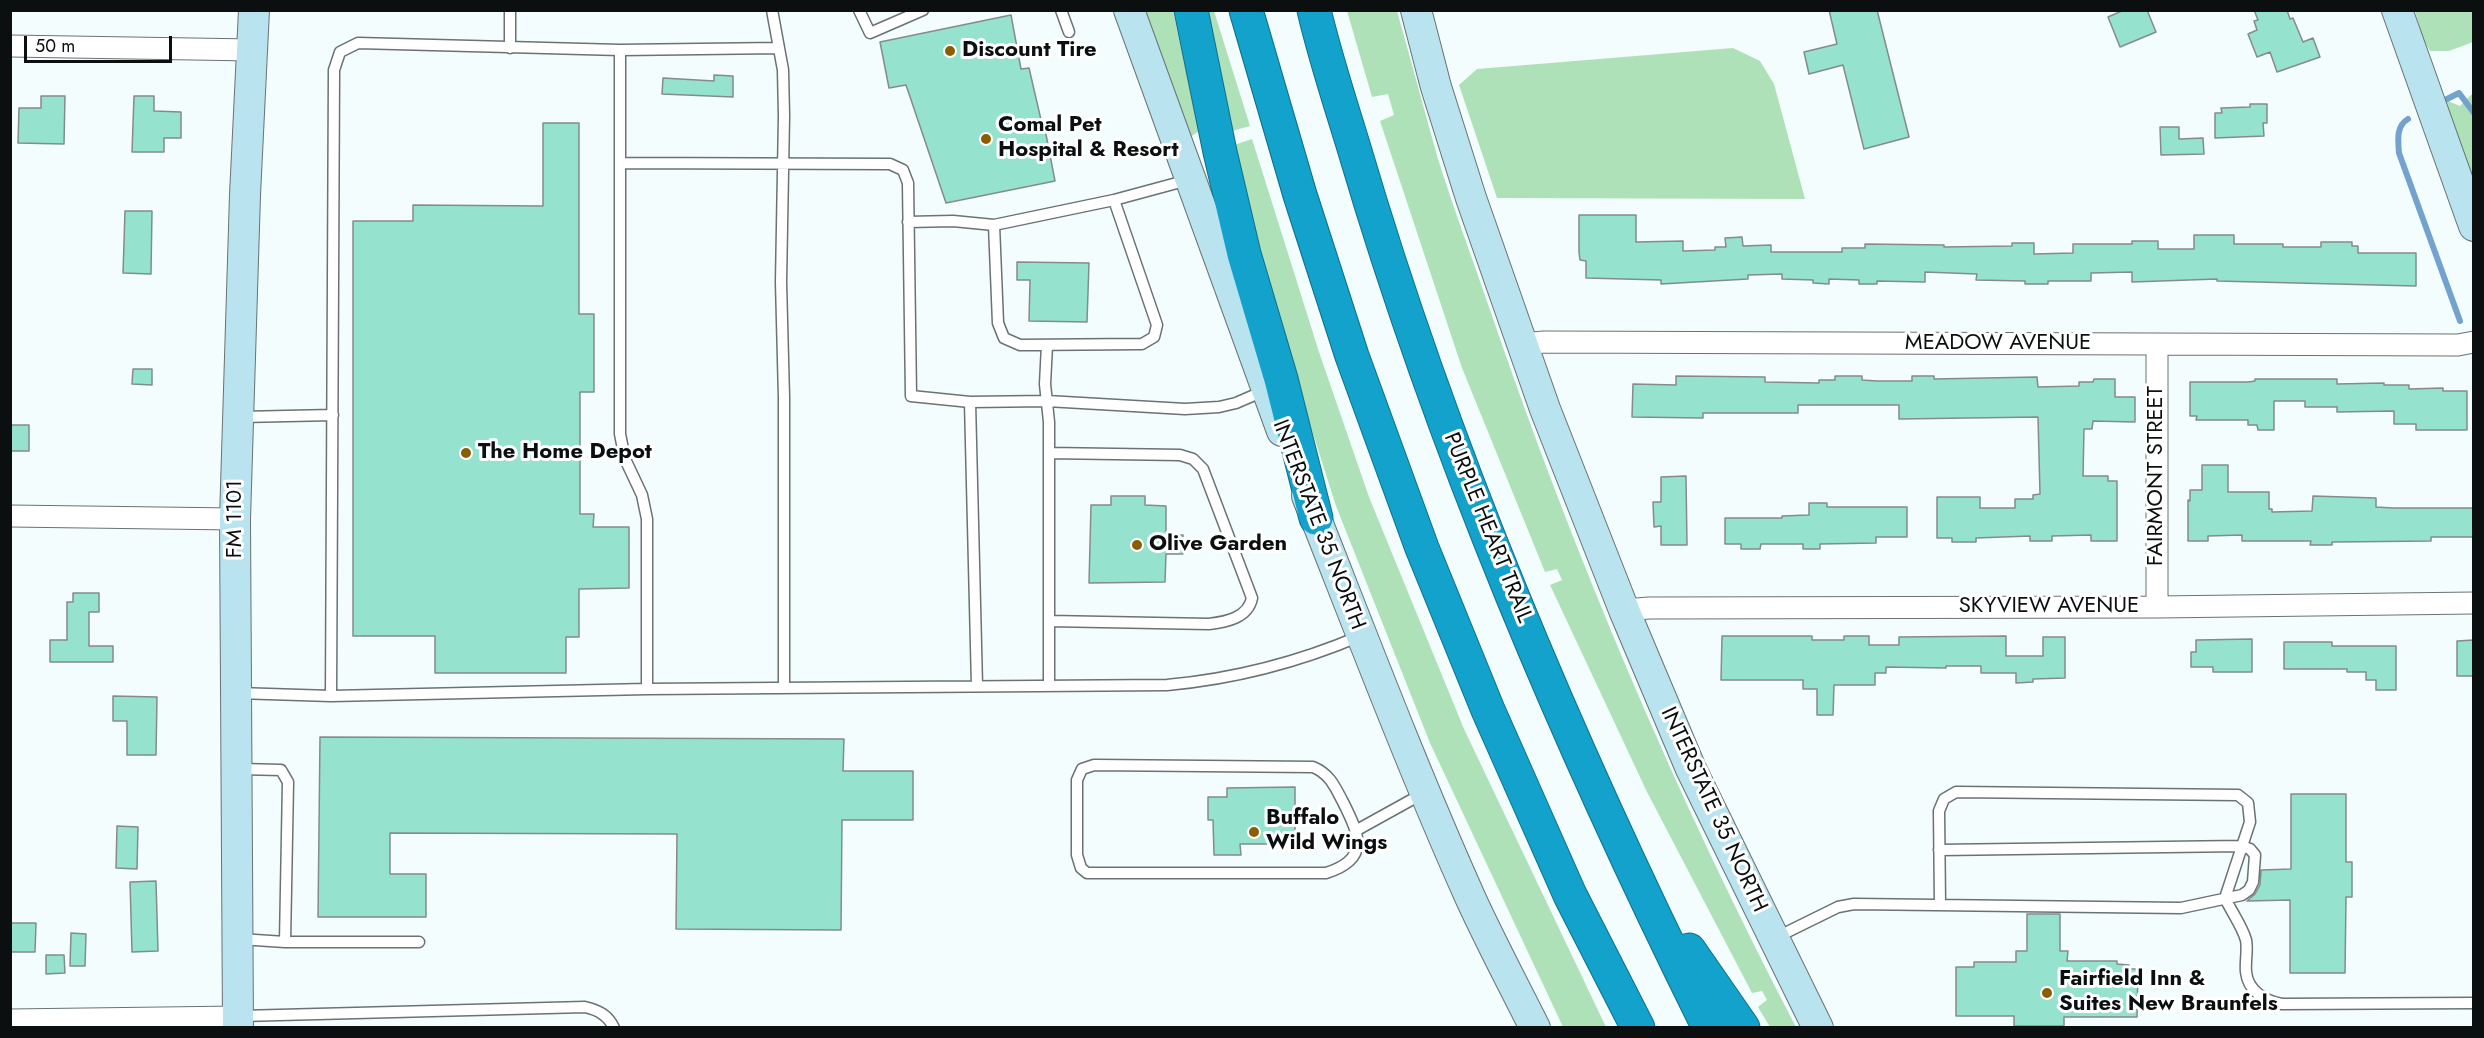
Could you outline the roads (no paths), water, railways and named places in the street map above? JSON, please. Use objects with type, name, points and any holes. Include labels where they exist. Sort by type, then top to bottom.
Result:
[{"type":"highway","points":[[1191,10],[1220,152],[1244,254],[1281,379],[1316,519]]},
{"type":"highway","points":[[1246,10],[1300,195],[1345,334],[1422,548],[1488,710],[1570,895],[1638,1028]]},
{"type":"highway","name":"PURPLE HEART TRAIL","points":[[1314,10],[1379,234],[1423,364],[1467,482],[1546,678],[1629,864],[1709,1028]]},
{"type":"highway","points":[[1629,864],[1743,1028]]},
{"type":"main road","name":"FM 1101","points":[[238,1022],[235,519],[237,417],[254,10]]},
{"type":"main road","name":"INTERSTATE 35 NORTH","points":[[1129,10],[1266,390],[1360,636],[1471,898],[1535,1028]]},
{"type":"main road","name":"INTERSTATE 35 NORTH","points":[[1416,10],[1436,87],[1471,198],[1545,409],[1624,610],[1691,768],[1818,1028]]},
{"type":"main road","points":[[2397,10],[2474,226]]},
{"type":"street","points":[[10,46],[253,51]]},
{"type":"street","name":"MEADOW AVENUE","points":[[1523,344],[1567,342],[2458,345],[2474,342]]},
{"type":"street","name":"FAIRMONT STREET","points":[[2157,345],[2157,607]]},
{"type":"street","points":[[10,516],[235,519]]},
{"type":"street","name":"SKYVIEW AVENUE","points":[[1624,610],[2474,603]]},
{"type":"street","points":[[10,1020],[238,1022]]},
{"type":"lane","points":[[510,10],[510,48]]},
{"type":"lane","points":[[772,10],[783,70],[781,294],[784,398],[784,688]]},
{"type":"lane","points":[[859,10],[870,33],[923,10]]},
{"type":"lane","points":[[1061,10],[1069,32]]},
{"type":"lane","points":[[331,696],[336,61],[340,52],[358,43],[620,50],[779,48]]},
{"type":"lane","points":[[620,50],[620,434],[625,459],[642,495],[648,519],[646,689]]},
{"type":"lane","points":[[620,163],[890,164],[897,166],[907,176],[908,183],[911,396],[970,402],[1047,401],[1200,409],[1236,403],[1266,390]]},
{"type":"lane","points":[[908,222],[953,221],[994,225],[1114,200],[1190,179]]},
{"type":"lane","points":[[994,225],[999,328],[1004,338],[1014,344],[1138,345],[1150,340],[1156,333],[1156,321],[1114,200]]},
{"type":"lane","points":[[1047,345],[1044,384],[1049,453],[1049,686]]},
{"type":"lane","points":[[970,402],[977,686]]},
{"type":"lane","points":[[237,417],[333,415]]},
{"type":"lane","points":[[1049,453],[1180,455],[1199,464],[1252,598],[1244,614],[1209,624],[1049,621]]},
{"type":"lane","points":[[237,693],[331,696],[646,689],[1193,683],[1289,662],[1330,649],[1360,636]]},
{"type":"lane","points":[[1094,765],[1313,767],[1321,770],[1332,781],[1357,830],[1358,844],[1352,857],[1341,867],[1326,873],[1094,875],[1087,873],[1078,862],[1077,780],[1082,769],[1094,765]]},
{"type":"lane","points":[[236,769],[281,770],[288,782],[285,942]]},
{"type":"lane","points":[[1940,905],[1940,805],[1949,795],[1956,792],[2238,795],[2248,803],[2250,822],[2225,898],[2246,943],[2246,973],[2253,989],[2266,999],[2282,1004],[2474,1003]]},
{"type":"lane","points":[[1357,830],[1425,793]]},
{"type":"lane","points":[[1774,938],[1845,905],[2181,908],[2242,895],[2253,882],[2255,855],[2250,849],[2241,846],[1940,850]]},
{"type":"lane","points":[[237,939],[285,942],[419,942]]},
{"type":"lane","points":[[238,1022],[585,1007],[597,1010],[606,1016],[614,1028]]},
{"type":"waterway","points":[[2447,99],[2459,93],[2474,113]]},
{"type":"waterway","points":[[2408,119],[2401,125],[2398,138],[2399,153],[2460,321]]},
{"type":"place","name":"Discount Tire","points":[[950,51]]},
{"type":"place","name":"Comal Pet Hospital & Resort","points":[[986,139]]},
{"type":"place","name":"The Home Depot","points":[[466,453]]},
{"type":"place","name":"Olive Garden","points":[[1137,545]]},
{"type":"place","name":"Buffalo Wild Wings","points":[[1254,832]]},
{"type":"place","name":"Fairfield Inn & Suites New Braunfels","points":[[2047,993]]}]
